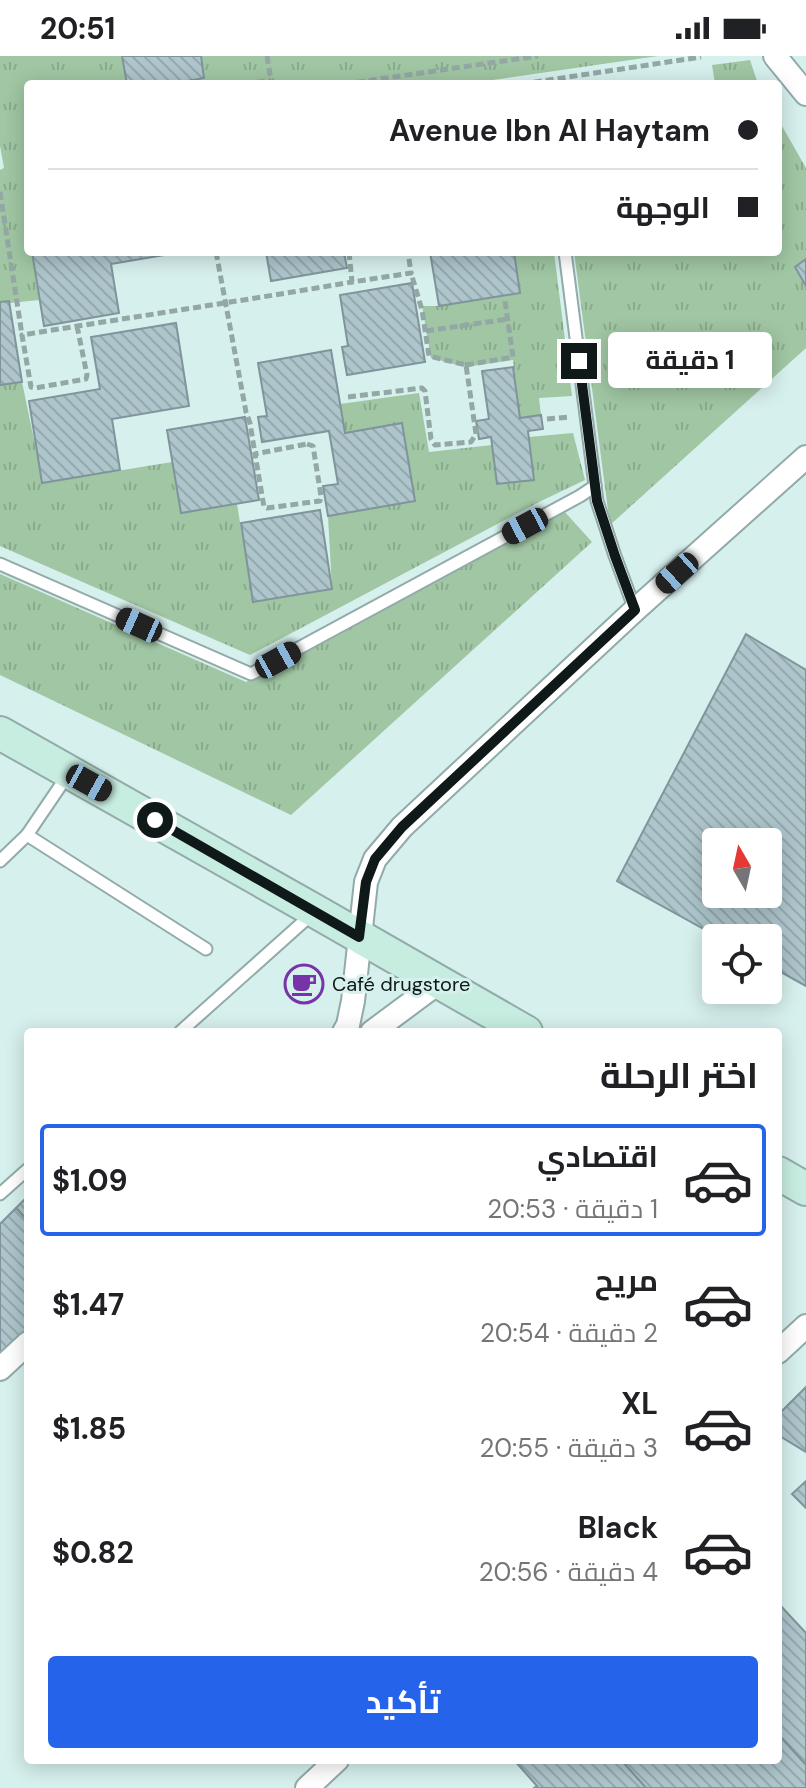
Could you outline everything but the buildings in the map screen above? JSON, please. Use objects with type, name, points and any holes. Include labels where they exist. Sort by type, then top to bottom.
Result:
[{"type":"street","points":[[775,56],[806,94]]},
{"type":"street","points":[[346,1028],[353,1001],[366,882],[375,859],[402,827],[635,610],[806,457]]},
{"type":"street","points":[[0,733],[519,1028]]},
{"type":"street","points":[[377,1028],[438,983]]},
{"type":"street","points":[[782,1348],[806,1326]]},
{"type":"street","points":[[0,1369],[24,1347]]},
{"type":"street","points":[[307,1788],[333,1764]]},
{"type":"lane","points":[[566,256],[595,486],[600,511],[635,610]]},
{"type":"lane","points":[[0,564],[251,674],[595,486]]},
{"type":"lane","points":[[0,861],[27,835],[70,772]]},
{"type":"lane","points":[[27,835],[206,949]]},
{"type":"lane","points":[[184,1028],[315,911]]},
{"type":"lane","points":[[0,1194],[24,1173]]},
{"type":"path","points":[[267,56],[273,80]]},
{"type":"path","points":[[464,56],[466,67]]},
{"type":"path","points":[[373,80],[538,56]]},
{"type":"path","points":[[549,80],[701,57]]},
{"type":"path","points":[[0,192],[29,384],[35,388],[86,379],[77,326]]},
{"type":"path","points":[[217,256],[264,507],[320,501],[313,446],[255,454]]},
{"type":"path","points":[[349,256],[352,282]]},
{"type":"path","points":[[409,256],[430,357],[466,365],[513,357],[505,301]]},
{"type":"path","points":[[22,335],[411,273]]},
{"type":"path","points":[[426,331],[508,319]]},
{"type":"path","points":[[348,397],[422,388],[425,391],[431,439],[435,445],[471,442],[476,434],[466,365]]},
{"type":"green space","points":[[0,56],[658,56],[493,80],[24,80],[24,256],[33,256],[39,300],[0,304],[0,170],[4,168],[0,146]]},
{"type":"green space","points":[[750,60],[757,80],[714,80],[712,65]]},
{"type":"green space","points":[[782,126],[806,168],[806,259],[795,267],[806,286],[806,348],[610,525],[575,256],[782,256]]},
{"type":"green space","points":[[515,256],[554,256],[572,396],[539,398],[541,415],[520,418],[513,360],[465,367],[431,358],[422,306],[520,293]]},
{"type":"green space","points":[[22,382],[43,483],[172,462],[181,513],[237,504],[253,602],[332,589],[328,516],[415,501],[402,424],[345,433],[340,404],[419,393],[429,452],[492,445],[498,484],[534,479],[529,437],[573,433],[585,480],[250,655],[0,546],[0,385]]},
{"type":"green space","points":[[564,511],[592,542],[291,815],[0,675],[0,574],[246,682]]},
{"type":"place","name":"Café drugstore","points":[[304,984]]},
{"type":"route","points":[[155,820],[359,937],[366,882],[375,859],[402,827],[635,610],[597,501],[579,361]]}]
